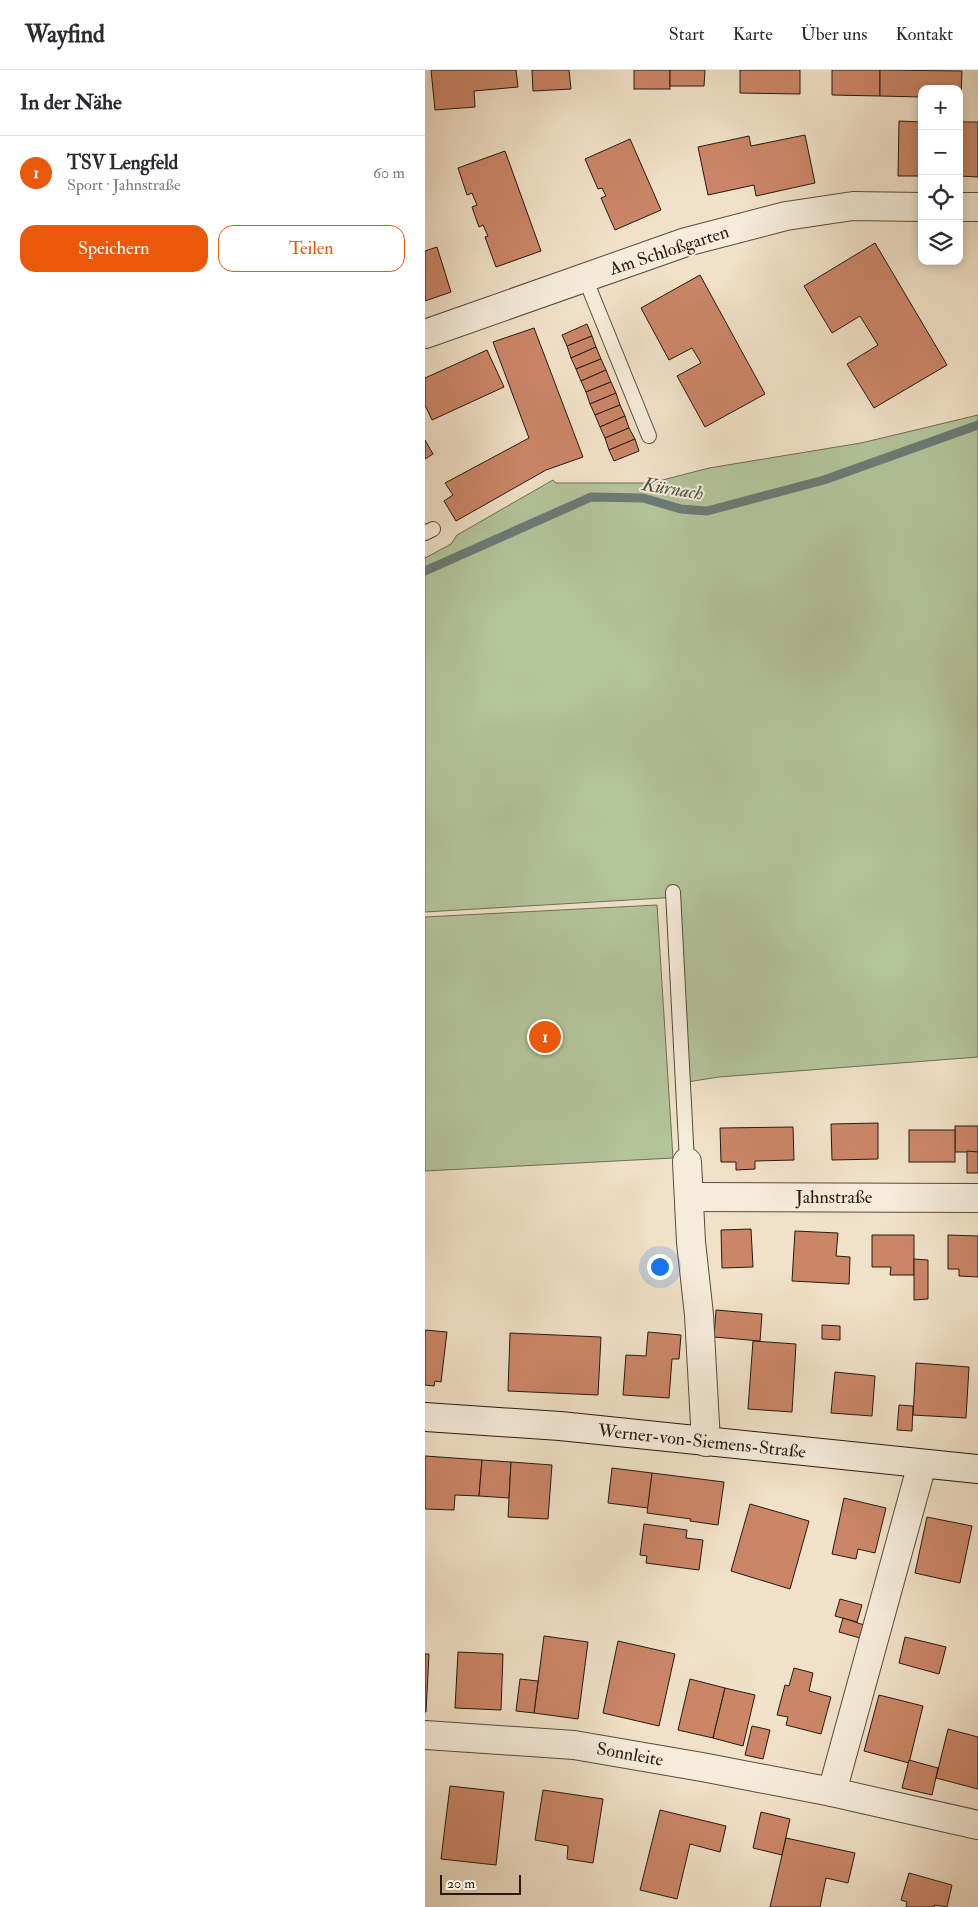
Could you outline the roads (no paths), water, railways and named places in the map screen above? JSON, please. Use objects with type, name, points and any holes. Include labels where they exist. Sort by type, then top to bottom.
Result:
[{"type":"street","name":"Am Schloßgarten","points":[[425,334],[686,242],[786,216],[853,206],[918,206]]},
{"type":"street","points":[[963,207],[978,207]]},
{"type":"street","points":[[687,1162],[691,1242],[699,1315],[705,1442]]},
{"type":"street","name":"Jahnstraße","points":[[689,1197],[978,1198]]},
{"type":"street","name":"Werner-von-Siemens-Straße","points":[[425,1417],[559,1426],[978,1469]]},
{"type":"street","points":[[832,1792],[922,1464]]},
{"type":"street","name":"Sonnleite","points":[[425,1735],[574,1745],[832,1792],[978,1825]]},
{"type":"lane","points":[[585,278],[649,436]]},
{"type":"lane","points":[[673,892],[687,1162]]},
{"type":"waterway","name":"Kürnach","points":[[425,571],[591,497],[643,498],[681,509],[707,511],[824,480],[978,425]]},
{"type":"place","name":"TSV Lengfeld","points":[[545,1037]]}]
